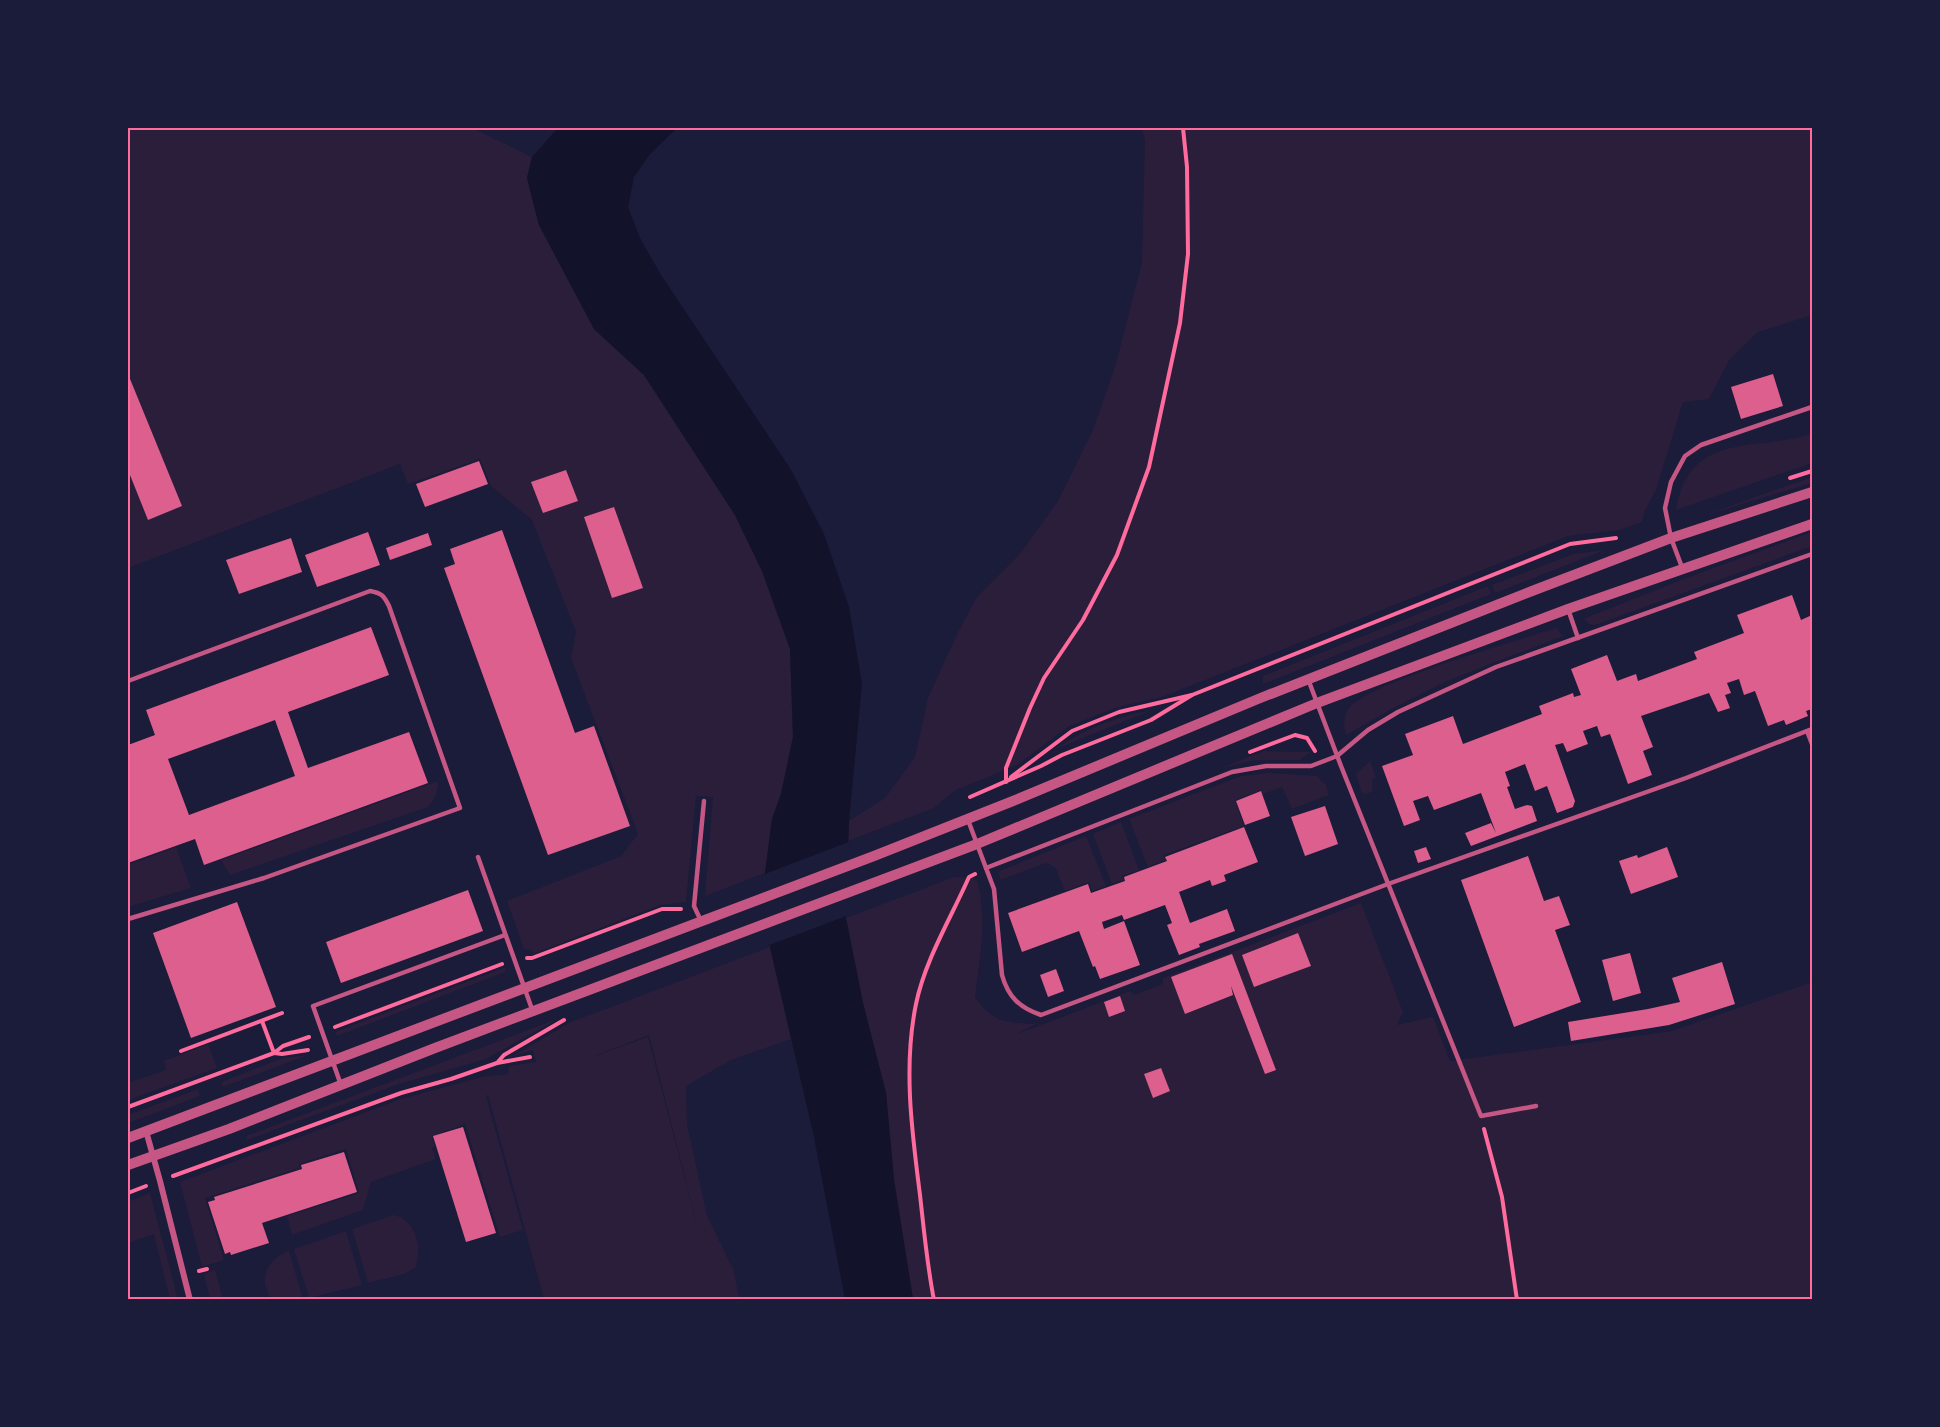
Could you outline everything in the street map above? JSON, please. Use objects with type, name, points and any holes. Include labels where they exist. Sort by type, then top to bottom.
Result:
[{"type":"street","points":[[128,1138],[874,856],[1308,679],[1671,538],[1812,492]]},
{"type":"street","points":[[128,1165],[229,1129],[976,844],[1317,703],[1568,609],[1812,524]]},
{"type":"street","points":[[146,1131],[190,1299]]},
{"type":"lane","points":[[1683,570],[1671,538],[1665,508],[1671,482],[1685,456],[1701,445],[1812,408]]},
{"type":"lane","points":[[986,868],[1232,772],[1266,766],[1311,766],[1337,756],[1368,730],[1398,712],[1496,667],[1812,554]]},
{"type":"lane","points":[[128,681],[370,591],[378,592],[384,596],[389,606],[460,808],[264,878],[128,919]]},
{"type":"lane","points":[[1568,609],[1578,638]]},
{"type":"lane","points":[[1308,679],[1481,1116],[1536,1106]]},
{"type":"lane","points":[[968,819],[994,889],[1005,987],[1025,1010],[1041,1015],[1388,884],[1686,778],[1810,730],[1812,744]]},
{"type":"lane","points":[[701,921],[694,906],[704,801]]},
{"type":"lane","points":[[478,857],[532,1012]]},
{"type":"lane","points":[[341,1085],[313,1006],[505,936]]},
{"type":"path","points":[[1012,801],[1005,781],[1006,768],[1044,678],[1083,620],[1117,555],[1149,467],[1180,323],[1188,254],[1187,167],[1183,128]]},
{"type":"path","points":[[1790,478],[1812,471]]},
{"type":"path","points":[[1005,781],[1072,731],[1119,712],[1192,695],[1570,544],[1618,538]]},
{"type":"path","points":[[1005,781],[1062,755],[1151,720],[1192,695]]},
{"type":"path","points":[[934,1299],[916,1166],[909,1083],[911,1043],[916,1003],[927,967],[969,878],[986,868]]},
{"type":"path","points":[[128,1107],[274,1053],[283,1046],[514,959],[532,958],[662,909],[685,909]]},
{"type":"path","points":[[182,1051],[282,1013]]},
{"type":"path","points":[[497,1063],[504,1055],[569,1017]]},
{"type":"path","points":[[262,1021],[274,1053]]},
{"type":"path","points":[[128,1193],[401,1093],[497,1063],[530,1058]]},
{"type":"path","points":[[1481,1116],[1502,1197],[1517,1299]]},
{"type":"path","points":[[199,1271],[207,1269]]},
{"type":"shaded area","points":[[128,128],[472,128],[532,157],[527,178],[539,225],[594,329],[644,375],[735,515],[762,571],[790,649],[793,737],[781,794],[772,819],[765,873],[705,896],[713,797],[696,796],[686,902],[660,905],[533,954],[531,950],[524,949],[507,901],[621,856],[638,834],[571,658],[576,632],[532,520],[491,486],[480,459],[408,484],[400,464],[128,568]]},
{"type":"shaded area","points":[[558,128],[677,128],[650,154],[634,177],[628,207],[640,238],[661,275],[790,468],[824,534],[849,607],[862,684],[849,821],[846,918],[863,1003],[886,1093],[894,1180],[913,1299],[845,1299],[814,1137],[770,947],[765,873],[772,819],[781,794],[793,737],[790,649],[762,571],[735,515],[644,375],[594,329],[539,225],[527,178],[532,157]]},
{"type":"shaded area","points":[[1142,128],[1812,128],[1812,315],[1758,332],[1729,360],[1709,399],[1683,402],[1656,490],[1644,512],[1642,522],[1619,530],[1568,536],[1162,697],[1118,707],[1069,726],[1017,765],[954,791],[934,808],[848,841],[849,821],[885,798],[915,757],[928,698],[957,634],[977,597],[1019,555],[1058,501],[1093,430],[1115,367],[1142,263],[1145,140]]},
{"type":"shaded area","points":[[1812,434],[1812,463],[1676,510],[1684,485],[1695,467],[1710,456],[1728,449]]},
{"type":"shaded area","points":[[1812,477],[1812,483],[1702,516]]},
{"type":"shaded area","points":[[1812,532],[1812,546],[1595,625],[1583,619],[1689,577]]},
{"type":"shaded area","points":[[1605,550],[1495,593],[1492,585],[1573,554]]},
{"type":"shaded area","points":[[1488,586],[1491,594],[1263,684],[1263,676]]},
{"type":"shaded area","points":[[1556,628],[1563,636],[1447,681],[1346,735],[1344,718],[1349,708],[1384,686],[1479,652]]},
{"type":"shaded area","points":[[1152,710],[1056,749],[1102,724]]},
{"type":"shaded area","points":[[1264,751],[1310,752],[1300,760],[1255,760],[1218,769]]},
{"type":"shaded area","points":[[1370,761],[1376,778],[1372,779],[1372,792],[1366,794],[1362,793],[1356,774]]},
{"type":"shaded area","points":[[1268,773],[1317,776],[1326,785],[1329,795],[1292,809],[1282,787],[1263,794],[1261,790],[1235,800],[1244,826],[1164,855],[1165,860],[1148,867],[1129,819],[1241,776]]},
{"type":"shaded area","points":[[438,781],[436,795],[428,807],[230,875],[221,860]]},
{"type":"shaded area","points":[[1121,822],[1139,870],[1122,876],[1124,880],[1112,884],[1093,834]]},
{"type":"shaded area","points":[[1086,836],[1106,886],[1092,891],[1089,882],[1065,891],[1055,867],[1046,863],[1000,880],[999,871]]},
{"type":"shaded area","points":[[176,847],[191,888],[128,907],[128,865]]},
{"type":"shaded area","points":[[954,877],[973,878],[978,882],[981,898],[981,953],[975,997],[988,1012],[1001,1020],[1036,1024],[1015,1035],[1130,991],[1134,995],[1163,984],[1163,978],[1361,903],[1403,1012],[1397,1025],[1433,1017],[1450,1061],[1672,1031],[1812,982],[1812,1299],[913,1299],[894,1180],[886,1093],[863,1003],[846,918]]},
{"type":"shaded area","points":[[770,947],[791,1039],[731,1060],[686,1086],[687,1124],[707,1216],[734,1271],[739,1299],[544,1299],[488,1095],[486,1096],[523,1230],[500,1237],[465,1124],[432,1136],[435,1147],[432,1148],[436,1159],[371,1182],[363,1210],[292,1235],[287,1216],[359,1193],[346,1149],[299,1164],[300,1168],[205,1198],[224,1260],[202,1267],[180,1182],[401,1099],[482,1077],[508,1074],[509,1066],[536,1062],[533,1050],[513,1056],[571,1022]],"holes":[[[649,1035],[696,1222],[648,1037],[581,1061]]]},
{"type":"shaded area","points":[[506,967],[505,972],[337,1036],[335,1032]]},
{"type":"shaded area","points":[[560,1018],[486,1059],[399,1084],[247,1140],[246,1136]]},
{"type":"shaded area","points":[[208,1044],[217,1068],[128,1100],[128,1083],[166,1070],[164,1061]]},
{"type":"shaded area","points":[[308,1055],[223,1087],[221,1082],[283,1058]]},
{"type":"shaded area","points":[[198,1089],[200,1096],[128,1123],[128,1115]]},
{"type":"shaded area","points":[[150,1193],[178,1299],[170,1299],[154,1234],[128,1243],[128,1202]]},
{"type":"shaded area","points":[[394,1215],[408,1223],[416,1236],[418,1252],[415,1268],[404,1274],[368,1283],[352,1229]]},
{"type":"shaded area","points":[[346,1231],[362,1285],[309,1298],[294,1249]]},
{"type":"shaded area","points":[[289,1251],[303,1299],[277,1300],[272,1298],[265,1286],[266,1273],[277,1257]]},
{"type":"shaded area","points":[[215,1270],[223,1299],[210,1299],[204,1274]]},
{"type":"pier","points":[[851,841],[849,915],[767,946],[762,875]]},
{"type":"building","points":[[128,374],[182,506],[148,520],[128,470]]},
{"type":"building","points":[[1773,374],[1783,406],[1741,419],[1731,387]]},
{"type":"building","points":[[479,461],[488,484],[425,507],[416,484]]},
{"type":"building","points":[[566,470],[578,501],[543,513],[531,482]]},
{"type":"building","points":[[614,507],[643,588],[612,598],[584,517]]},
{"type":"building","points":[[502,530],[575,733],[594,726],[630,826],[548,855],[444,568],[455,564],[450,549]]},
{"type":"building","points":[[368,532],[380,565],[317,587],[305,555]]},
{"type":"building","points":[[428,533],[432,545],[390,560],[386,548]]},
{"type":"building","points":[[291,538],[302,572],[239,594],[226,560]]},
{"type":"building","points":[[1792,595],[1801,620],[1812,615],[1812,709],[1806,711],[1808,716],[1786,725],[1784,720],[1768,726],[1755,691],[1744,695],[1739,679],[1727,683],[1731,693],[1725,695],[1730,708],[1718,712],[1709,693],[1641,716],[1653,747],[1643,751],[1652,775],[1628,784],[1610,734],[1601,737],[1597,726],[1583,731],[1588,744],[1567,752],[1563,743],[1555,745],[1575,801],[1573,807],[1557,813],[1547,786],[1535,791],[1525,764],[1505,772],[1510,786],[1507,787],[1515,809],[1527,805],[1532,806],[1537,821],[1471,846],[1465,833],[1491,823],[1496,833],[1481,793],[1434,810],[1428,796],[1413,801],[1420,820],[1404,826],[1382,766],[1413,755],[1405,734],[1453,716],[1463,744],[1542,714],[1539,706],[1573,693],[1574,697],[1581,695],[1571,669],[1607,655],[1617,681],[1636,674],[1638,681],[1697,659],[1694,652],[1744,633],[1737,615]]},
{"type":"building","points":[[371,627],[389,675],[288,712],[308,768],[409,732],[428,783],[204,865],[195,839],[128,863],[128,745],[155,735],[146,710]],"holes":[[[275,720],[295,776],[189,815],[168,759]]]},
{"type":"building","points":[[1261,791],[1270,816],[1245,825],[1236,801]]},
{"type":"building","points":[[1325,806],[1338,844],[1305,856],[1291,817]]},
{"type":"building","points":[[1244,827],[1258,862],[1224,875],[1226,881],[1212,886],[1210,880],[1179,892],[1190,923],[1227,909],[1235,931],[1199,944],[1200,947],[1179,955],[1167,925],[1172,923],[1165,905],[1124,920],[1122,915],[1102,922],[1104,929],[1124,921],[1140,965],[1100,979],[1079,931],[1022,952],[1008,913],[1088,884],[1091,893],[1125,881],[1124,877],[1167,861],[1165,857]]},
{"type":"building","points":[[1426,847],[1431,859],[1418,863],[1414,851]]},
{"type":"building","points":[[1667,847],[1678,877],[1631,894],[1619,861],[1637,855],[1638,858]]},
{"type":"building","points":[[1528,856],[1544,901],[1559,896],[1570,925],[1555,930],[1581,1002],[1514,1027],[1461,880]]},
{"type":"building","points":[[468,890],[483,931],[341,983],[326,942]]},
{"type":"building","points":[[237,902],[276,1007],[191,1038],[153,933]]},
{"type":"building","points":[[1298,933],[1311,966],[1254,987],[1242,955]]},
{"type":"building","points":[[1630,953],[1641,993],[1613,1001],[1602,960]]},
{"type":"building","points":[[1232,954],[1276,1070],[1265,1074],[1231,986],[1233,995],[1185,1014],[1171,977]]},
{"type":"building","points":[[1722,962],[1735,1004],[1669,1025],[1571,1041],[1568,1022],[1680,1002],[1672,978]]},
{"type":"building","points":[[1056,969],[1064,991],[1048,997],[1040,975]]},
{"type":"building","points":[[1120,996],[1125,1011],[1109,1017],[1104,1002]]},
{"type":"building","points":[[1161,1068],[1170,1091],[1153,1098],[1144,1074]]},
{"type":"building","points":[[463,1127],[496,1233],[466,1242],[433,1136]]},
{"type":"building","points":[[344,1152],[357,1192],[262,1223],[269,1243],[231,1255],[230,1252],[225,1254],[208,1202],[215,1200],[214,1197],[302,1169],[301,1165]]}]
